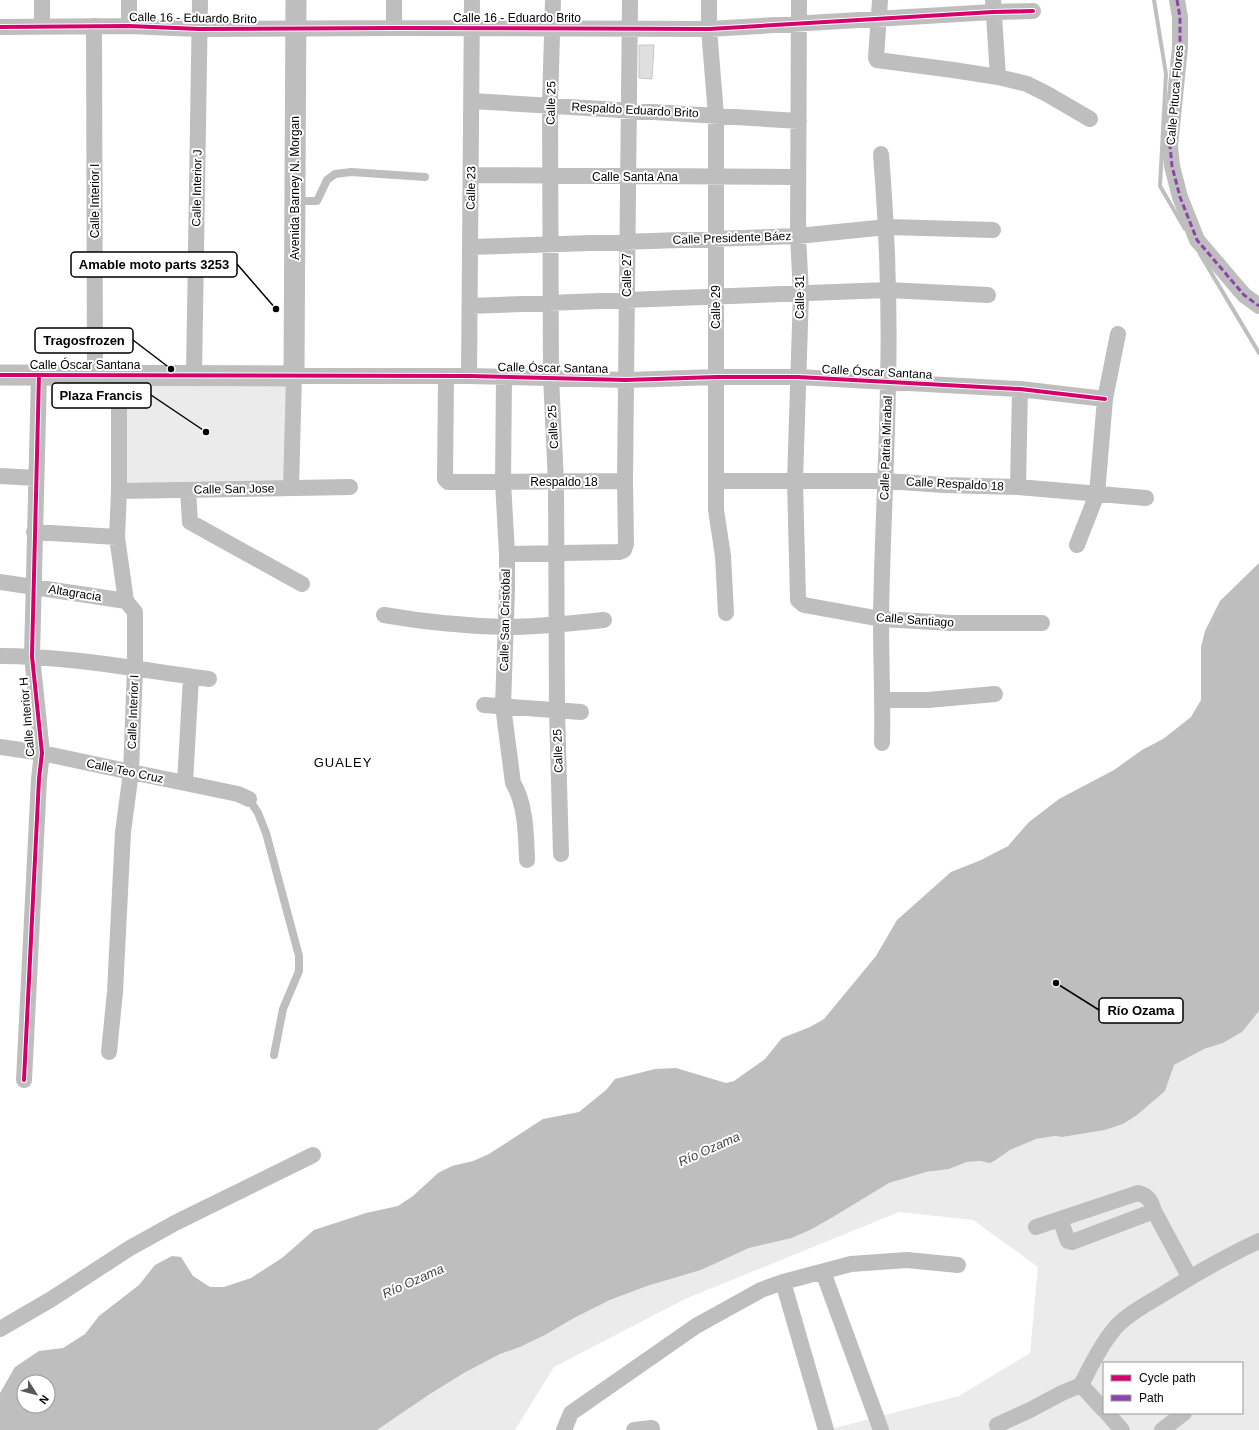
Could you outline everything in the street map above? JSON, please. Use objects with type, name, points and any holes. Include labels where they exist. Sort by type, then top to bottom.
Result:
[{"type":"street","points":[[42,0],[42,27]]},
{"type":"street","points":[[129,0],[129,26]]},
{"type":"street","name":"Calle Interior J","points":[[194,376],[200,0]]},
{"type":"street","name":"Avenida Barney N. Morgan","points":[[294,376],[296,0]]},
{"type":"street","points":[[394,0],[394,28]]},
{"type":"street","name":"Calle 23","points":[[469,376],[472,0]]},
{"type":"street","name":"Calle 25","points":[[553,0],[550,105],[551,377],[556,482],[557,710],[561,854]]},
{"type":"street","name":"Calle 27","points":[[556,553],[619,552],[624,550],[626,544],[625,482],[630,0]]},
{"type":"street","name":"Calle 29","points":[[708,0],[716,115],[716,510],[723,556],[726,613]]},
{"type":"street","name":"Calle 31","points":[[797,593],[795,481],[801,293],[798,236],[799,0]]},
{"type":"street","points":[[880,0],[876,58],[880,62],[953,70],[998,77],[1027,84],[1037,88],[1090,119]]},
{"type":"street","name":"Calle Pituca Flores","points":[[1177,0],[1180,16],[1180,47],[1170,146],[1172,166],[1180,197],[1197,240],[1244,296],[1259,306]]},
{"type":"street","points":[[993,6],[998,77]]},
{"type":"street","name":"Calle 16 - Eduardo Brito","points":[[0,27],[129,26],[199,29],[709,29],[878,18],[993,6],[1033,11]]},
{"type":"street","name":"Calle Interior I","points":[[94,26],[95,375]]},
{"type":"street","name":"Respaldo Eduardo Brito","points":[[472,101],[799,121]]},
{"type":"street","name":"Calle Patria Mirabal","points":[[881,154],[887,227],[888,290],[886,481],[881,619],[883,700],[882,743]]},
{"type":"street","name":"Calle Santa Ana","points":[[471,175],[798,177]]},
{"type":"street","name":"Calle Presidente Báez","points":[[470,247],[798,236],[887,227],[993,230]]},
{"type":"street","points":[[470,306],[888,290],[988,294]]},
{"type":"street","points":[[1077,545],[1097,494],[1105,399],[1118,334]]},
{"type":"street","name":"Calle Óscar Santana","points":[[0,375],[504,376],[626,380],[716,377],[798,377],[1020,389],[1105,399]]},
{"type":"street","name":"Calle Interior H","points":[[24,1080],[39,779],[42,753],[32,656],[39,375]]},
{"type":"street","name":"Calle Interior I","points":[[109,1052],[115,992],[123,832],[131,772],[135,668],[135,612],[126,601],[117,537],[119,491],[119,375]]},
{"type":"street","points":[[291,488],[294,376]]},
{"type":"street","name":"Respaldo 18","points":[[446,376],[445,479],[448,482],[625,482]]},
{"type":"street","name":"Calle San Cristóbal","points":[[504,376],[503,482],[507,554],[503,706],[513,783],[517,790],[525,824],[527,860]]},
{"type":"street","points":[[1018,487],[1020,389]]},
{"type":"street","points":[[0,476],[36,478]]},
{"type":"street","name":"Calle Respaldo 18","points":[[716,481],[886,481],[1018,487],[1146,498]]},
{"type":"street","name":"Calle San Jose","points":[[119,491],[350,487]]},
{"type":"street","points":[[188,490],[190,522],[302,584]]},
{"type":"street","points":[[34,532],[117,537]]},
{"type":"street","points":[[507,554],[556,553]]},
{"type":"street","name":"Altagracia","points":[[0,582],[126,601]]},
{"type":"street","name":"Calle Santiago","points":[[797,593],[798,600],[804,605],[881,619],[952,623],[1042,623]]},
{"type":"street","points":[[384,615],[437,623],[506,627],[556,625],[604,620]]},
{"type":"street","points":[[0,656],[32,656],[135,668],[209,679]]},
{"type":"street","points":[[184,782],[191,677]]},
{"type":"street","points":[[883,700],[928,700],[996,694]]},
{"type":"street","points":[[484,705],[581,712]]},
{"type":"street","name":"Calle Teo Cruz","points":[[0,747],[42,753],[184,782],[238,794],[249,799]]},
{"type":"street","points":[[0,1329],[50,1300],[130,1248],[168,1226],[313,1155]]},
{"type":"street","points":[[1036,1227],[1138,1193],[1145,1195],[1150,1199],[1154,1211],[1190,1278]]},
{"type":"street","points":[[1060,1219],[1068,1242],[1072,1242],[1154,1211]]},
{"type":"street","points":[[997,1425],[1081,1385],[1106,1340],[1116,1327],[1129,1316],[1190,1278],[1236,1252],[1259,1242]]},
{"type":"street","points":[[564,1430],[571,1413],[696,1326],[761,1290],[783,1282],[851,1264],[907,1260],[958,1265]]},
{"type":"street","points":[[823,1272],[881,1430]]},
{"type":"street","points":[[783,1282],[826,1430]]},
{"type":"street","points":[[1081,1385],[1103,1409]]},
{"type":"street","points":[[1108,1414],[1122,1430]]},
{"type":"street","points":[[1162,1430],[1183,1414]]},
{"type":"street","points":[[634,1430],[652,1428]]},
{"type":"lane","points":[[295,201],[317,201],[327,180],[335,174],[351,172],[425,177]]},
{"type":"lane","points":[[249,799],[258,813],[266,833],[299,956],[299,971],[283,1009],[274,1055]]},
{"type":"shaded area","points":[[125,380],[289,381],[287,483],[124,486]]},
{"type":"shaded area","points":[[1259,1011],[1259,1430],[827,1430],[959,1396],[1030,1353],[1038,1267],[973,1220],[899,1212],[685,1299],[554,1367],[515,1430],[377,1430],[464,1373],[500,1354],[520,1347],[545,1335],[574,1318],[610,1300],[647,1286],[701,1270],[749,1248],[792,1238],[812,1229],[889,1183],[926,1172],[949,1169],[967,1162],[990,1162],[997,1160],[1010,1150],[1036,1139],[1055,1136],[1062,1137],[1105,1130],[1123,1124],[1137,1115],[1165,1091],[1174,1065],[1204,1049],[1223,1043],[1242,1032]]},
{"type":"water","name":"Río Ozama","points":[[1259,563],[1259,1011],[1242,1032],[1223,1043],[1204,1049],[1174,1065],[1165,1091],[1137,1115],[1123,1124],[1105,1130],[1062,1137],[1055,1136],[1036,1139],[1010,1150],[990,1163],[980,1161],[967,1162],[949,1169],[926,1172],[889,1183],[812,1229],[792,1238],[749,1248],[701,1270],[647,1286],[610,1300],[574,1318],[545,1335],[520,1347],[500,1354],[464,1373],[377,1430],[0,1430],[0,1393],[15,1367],[39,1351],[63,1348],[85,1334],[99,1316],[139,1285],[155,1265],[172,1256],[181,1257],[193,1276],[210,1287],[224,1287],[251,1278],[282,1258],[314,1230],[366,1213],[398,1206],[413,1196],[438,1173],[452,1166],[473,1161],[489,1154],[543,1119],[579,1112],[606,1090],[615,1079],[655,1069],[676,1068],[726,1083],[734,1081],[765,1059],[782,1038],[810,1027],[824,1019],[876,956],[897,920],[951,872],[981,860],[1008,846],[1029,822],[1059,799],[1114,770],[1142,750],[1163,739],[1191,717],[1201,700],[1201,647],[1205,631],[1220,601]]},
{"type":"building","points":[[639,45],[654,45],[652,79],[639,78]]},
{"type":"waterway","points":[[1154,0],[1166,74],[1160,186],[1185,229]]},
{"type":"waterway","points":[[1200,254],[1259,353]]},
{"type":"marked path","points":[[1177,0],[1180,17],[1180,47],[1170,146],[1172,166],[1180,197],[1197,240],[1244,295],[1259,306]]},
{"type":"cycle path","points":[[0,27],[129,26],[199,29],[709,29],[993,12],[1033,11]]},
{"type":"cycle path","points":[[0,375],[469,376],[626,380],[716,377],[798,377],[1020,389],[1105,399]]},
{"type":"cycle path","points":[[24,1080],[39,779],[42,753],[32,656],[39,375]]},
{"type":"place","name":"Amable moto parts 3253","points":[[276,309]]},
{"type":"place","name":"Tragosfrozen","points":[[171,369]]},
{"type":"place","name":"Plaza Francis","points":[[206,432]]},
{"type":"place","name":"Río Ozama","points":[[1056,983]]},
{"type":"district","name":"GUALEY","points":[[343,762]]}]
